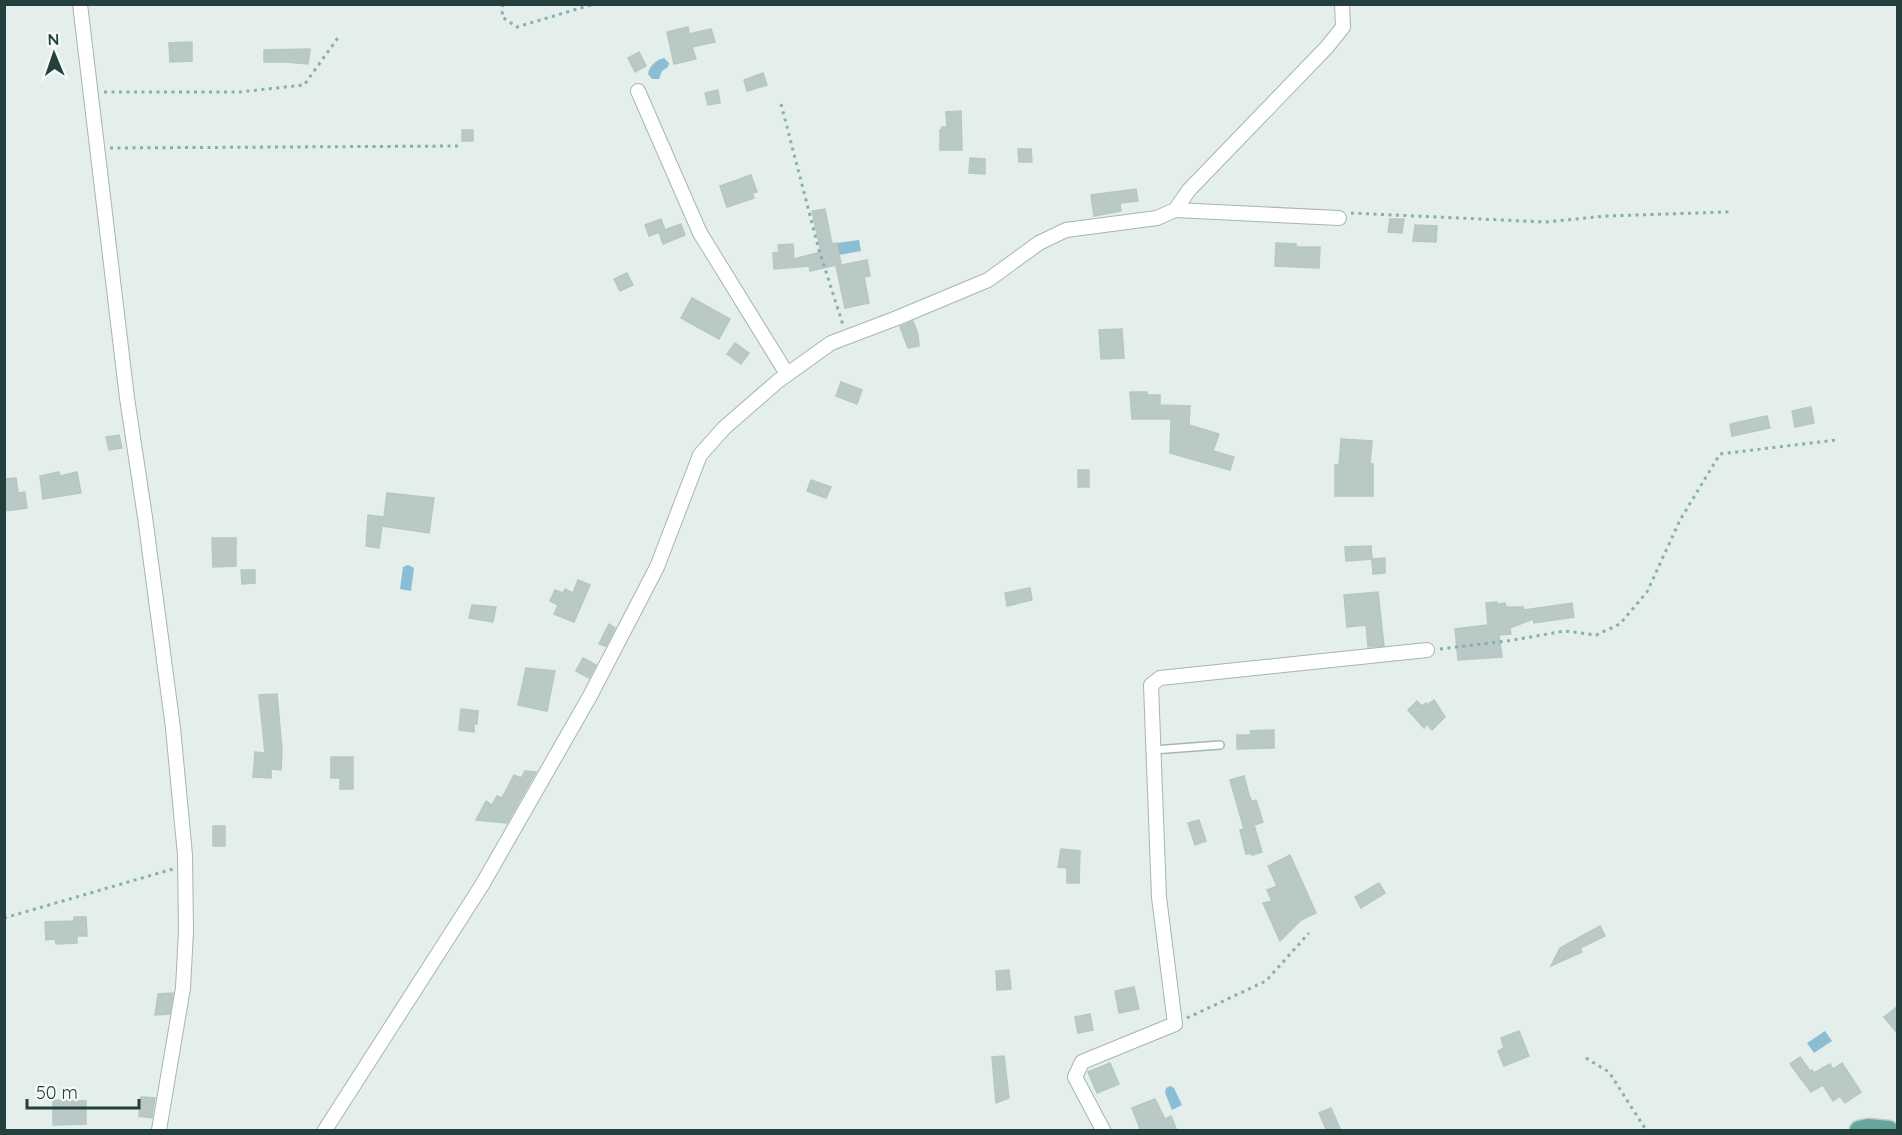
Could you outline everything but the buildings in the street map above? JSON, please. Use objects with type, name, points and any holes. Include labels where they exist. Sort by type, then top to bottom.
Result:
[{"type":"main road","points":[[1859,1131],[1868,1128],[1889,1131]]},
{"type":"street","points":[[80,4],[127,398],[173,728],[185,866],[186,931],[183,988],[159,1131]]},
{"type":"street","points":[[1175,210],[1189,190],[1328,47],[1343,27],[1342,4]]},
{"type":"street","points":[[638,91],[700,233],[787,374]]},
{"type":"street","points":[[325,1131],[482,885],[590,696],[657,567],[700,454],[724,428],[787,374],[831,343],[988,280],[1039,243],[1066,230],[1157,218],[1175,210],[1339,218]]},
{"type":"street","points":[[1103,1131],[1075,1077],[1082,1062],[1175,1024],[1159,897],[1151,685],[1160,678],[1427,650]]},
{"type":"lane","points":[[1153,750],[1220,745]]},
{"type":"path","points":[[503,4],[502,17],[517,27],[594,4]]},
{"type":"path","points":[[90,92],[239,93],[304,85],[340,35]]},
{"type":"path","points":[[781,104],[819,249],[847,337]]},
{"type":"path","points":[[96,148],[459,146]]},
{"type":"path","points":[[1339,218],[1351,212],[1545,222],[1607,216],[1729,212]]},
{"type":"path","points":[[1427,650],[1507,641],[1565,631],[1596,635],[1620,624],[1647,592],[1680,520],[1720,454],[1836,440]]},
{"type":"path","points":[[4,918],[185,866]]},
{"type":"path","points":[[1175,1024],[1266,981],[1309,933]]},
{"type":"path","points":[[1586,1058],[1609,1072],[1646,1131]]},
{"type":"water","points":[[664,58],[669,63],[668,67],[662,71],[659,79],[652,79],[648,74],[650,68],[656,61]]},
{"type":"water","points":[[859,240],[861,251],[839,255],[837,243]]},
{"type":"water","points":[[408,565],[414,568],[411,591],[400,589],[403,567]]},
{"type":"water","points":[[1825,1031],[1832,1041],[1814,1053],[1807,1043]]},
{"type":"water","points":[[1170,1086],[1174,1088],[1182,1105],[1172,1110],[1165,1093],[1166,1088]]}]
